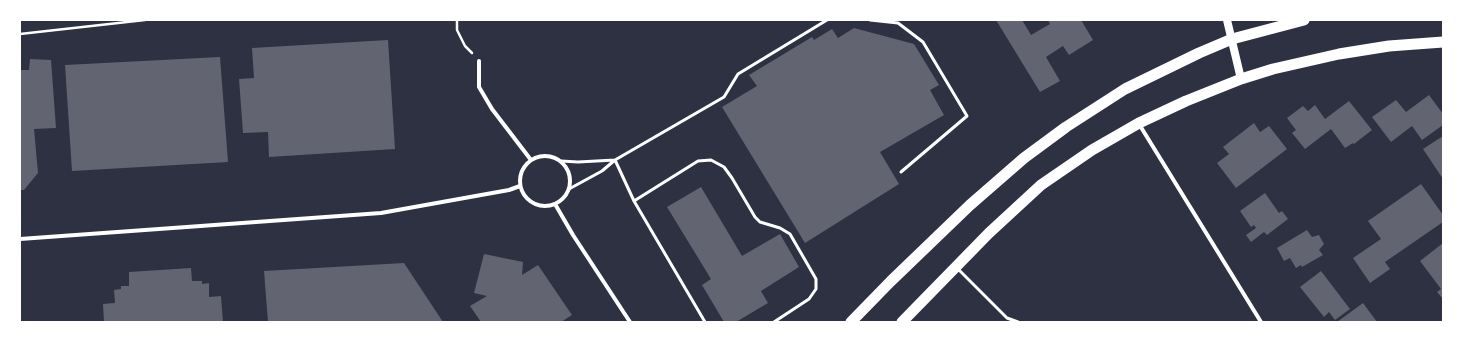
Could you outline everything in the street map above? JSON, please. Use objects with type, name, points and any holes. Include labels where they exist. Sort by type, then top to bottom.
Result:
[{"type":"highway","points":[[851,322],[970,205],[1036,149],[1066,127],[1125,89],[1161,70],[1232,39],[1304,20]]},
{"type":"highway","points":[[902,322],[956,267],[1041,185],[1092,150],[1139,123],[1186,101],[1241,79],[1338,54],[1389,46],[1443,42]]},
{"type":"main road","points":[[1227,20],[1241,79]]},
{"type":"street","points":[[479,60],[479,87],[492,109],[531,160]]},
{"type":"street","points":[[1139,123],[1261,322]]},
{"type":"street","points":[[546,156],[561,161],[569,174],[569,189],[561,201],[548,206],[534,203],[528,199],[520,186],[522,172],[531,160],[546,156]]},
{"type":"street","points":[[20,239],[381,213],[509,190],[520,186]]},
{"type":"street","points":[[555,204],[573,236],[630,322]]},
{"type":"lane","points":[[569,189],[602,171],[615,160],[724,97],[738,74],[827,20]]},
{"type":"lane","points":[[870,20],[898,23],[923,42],[967,116],[902,172]]},
{"type":"lane","points":[[561,161],[578,162],[615,160]]},
{"type":"lane","points":[[615,160],[634,201],[705,322]]},
{"type":"lane","points":[[634,201],[698,161],[711,160],[724,168],[732,178],[755,217],[760,222],[780,228],[790,234],[816,279],[816,289],[809,299],[774,322]]},
{"type":"lane","points":[[956,267],[1007,318],[1018,322]]},
{"type":"lane","points":[[1004,322],[1007,318]]},
{"type":"path","points":[[20,34],[145,20]]},
{"type":"path","points":[[457,20],[457,30],[465,46],[479,60]]},
{"type":"building","points":[[996,20],[1022,20],[1031,35],[1050,24],[1048,20],[1081,20],[1093,40],[1069,55],[1063,46],[1046,57],[1060,81],[1040,92]]},
{"type":"building","points":[[854,28],[914,44],[939,85],[930,90],[944,115],[880,152],[899,184],[805,243],[722,107],[757,86],[749,75],[812,37],[814,40],[832,29],[838,38]]},
{"type":"building","points":[[388,40],[395,149],[269,157],[268,132],[243,133],[239,79],[254,78],[252,48]]},
{"type":"building","points":[[220,57],[228,162],[72,171],[65,65]]},
{"type":"building","points":[[30,59],[51,60],[56,128],[34,129],[38,173],[24,190],[20,190],[20,70],[29,70]]},
{"type":"building","points":[[1429,95],[1443,114],[1443,125],[1422,140],[1412,126],[1391,142],[1372,117],[1396,100],[1406,112]]},
{"type":"building","points":[[1349,101],[1372,130],[1354,144],[1353,143],[1345,148],[1331,129],[1305,149],[1292,133],[1296,130],[1287,118],[1303,106],[1308,111],[1315,105],[1325,119]]},
{"type":"building","points":[[1254,123],[1260,132],[1269,126],[1287,149],[1236,188],[1217,163],[1229,154],[1223,147]]},
{"type":"building","points":[[1443,136],[1443,179],[1423,149]]},
{"type":"building","points":[[1421,184],[1443,215],[1443,222],[1385,262],[1390,269],[1370,283],[1353,258],[1381,239],[1368,221]]},
{"type":"building","points":[[701,187],[742,256],[780,234],[799,267],[761,291],[768,303],[736,322],[724,322],[702,285],[711,279],[667,207]]},
{"type":"building","points":[[1265,193],[1279,213],[1282,211],[1288,219],[1267,235],[1264,232],[1251,242],[1246,235],[1256,228],[1254,225],[1251,227],[1240,211]]},
{"type":"building","points":[[1307,230],[1312,237],[1319,235],[1324,244],[1319,250],[1323,255],[1302,267],[1301,265],[1296,268],[1290,258],[1284,261],[1277,248]]},
{"type":"building","points":[[1443,243],[1443,299],[1437,292],[1441,289],[1420,261]]},
{"type":"building","points":[[484,254],[523,262],[522,275],[538,265],[572,315],[561,322],[481,322],[470,306],[487,296],[474,293]]},
{"type":"building","points":[[404,263],[443,322],[268,322],[264,271]]},
{"type":"building","points":[[191,268],[192,281],[202,281],[202,284],[209,283],[209,297],[221,296],[223,322],[104,322],[103,304],[115,303],[114,290],[121,289],[121,286],[129,286],[129,272]]},
{"type":"building","points":[[1321,271],[1350,309],[1335,320],[1329,312],[1324,317],[1300,287]]},
{"type":"building","points":[[1363,303],[1377,322],[1337,322]]}]
